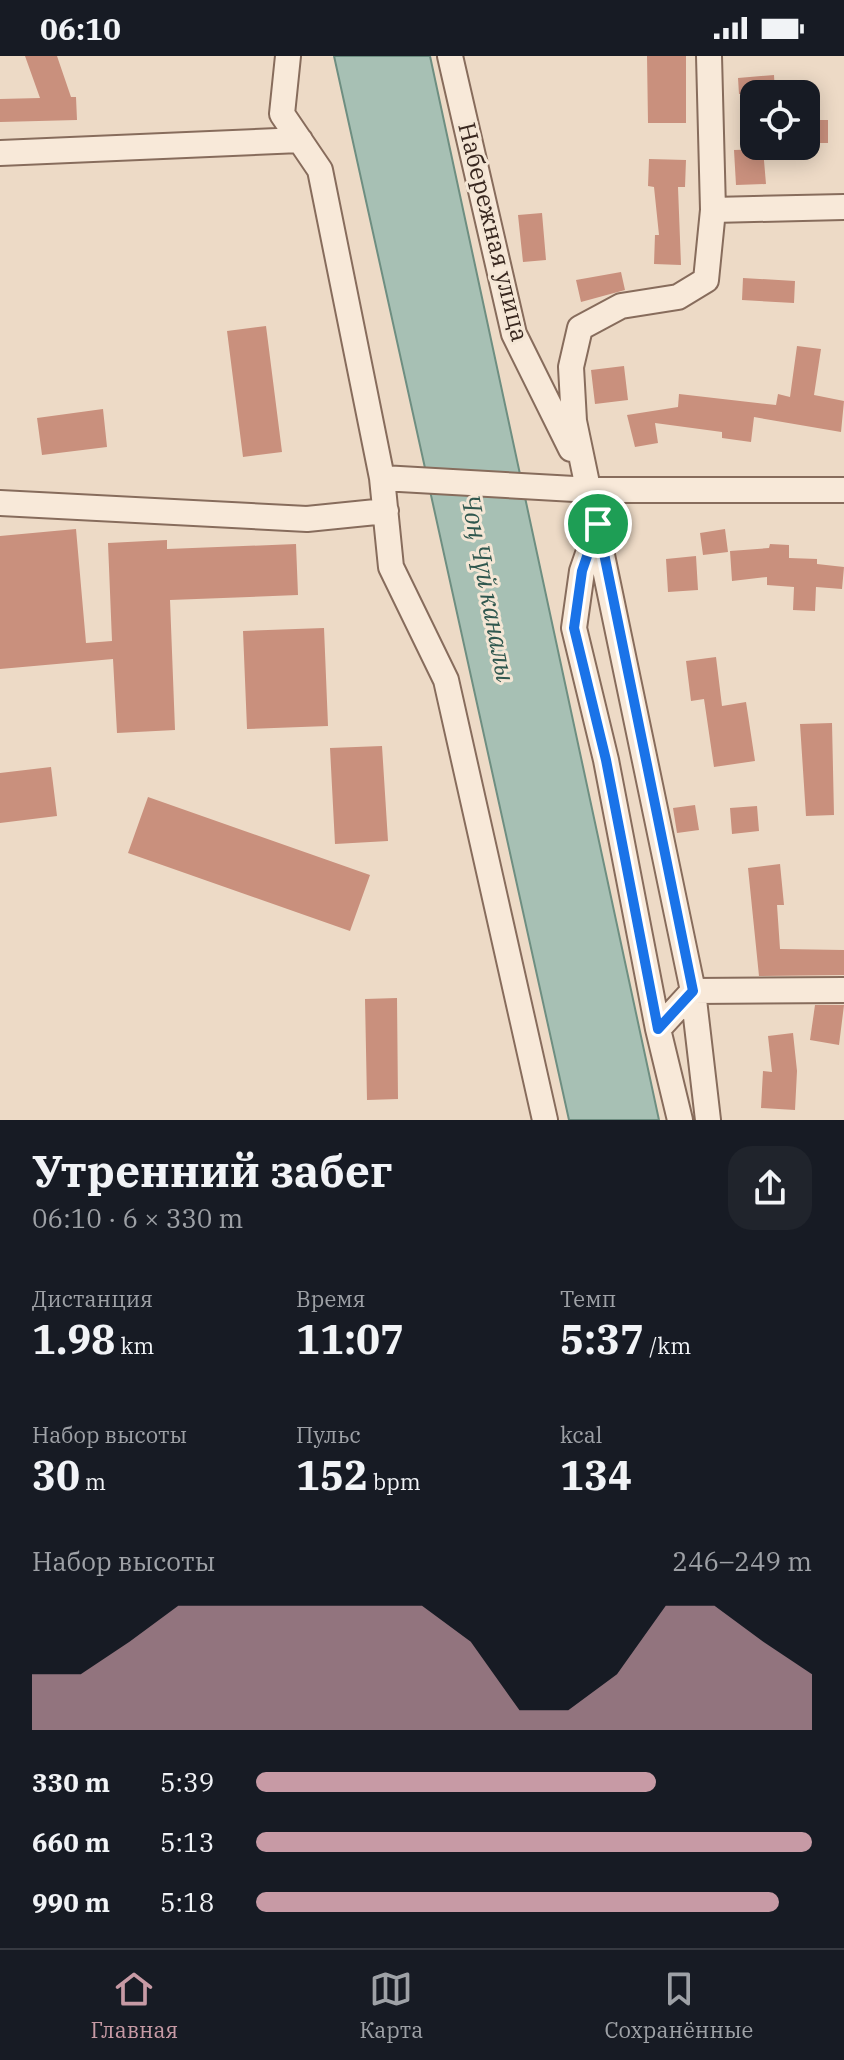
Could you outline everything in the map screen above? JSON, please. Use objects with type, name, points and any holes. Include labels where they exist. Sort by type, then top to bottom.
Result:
[{"type":"street","points":[[288,56],[282,114],[320,170],[393,479],[386,511],[391,567],[446,680],[545,1120]]},
{"type":"street","name":"Набережная улица","points":[[450,56],[514,334],[592,490]]},
{"type":"street","points":[[708,1120],[693,991],[592,490],[574,421],[571,367],[580,328],[621,306],[678,297],[706,280],[713,210],[709,56]]},
{"type":"street","points":[[0,153],[300,140]]},
{"type":"street","points":[[713,210],[844,207]]},
{"type":"street","points":[[393,479],[592,490],[844,490]]},
{"type":"street","points":[[0,503],[307,519],[386,511]]},
{"type":"street","points":[[598,524],[582,571],[574,628],[606,760],[658,1029],[680,1120]]},
{"type":"street","points":[[658,1029],[693,991],[844,990]]},
{"type":"water","name":"Чоң Чүй каналы","points":[[334,56],[430,56],[659,1120],[569,1120]]},
{"type":"building","points":[[25,56],[57,56],[71,97],[76,97],[77,120],[0,122],[0,99],[40,98]]},
{"type":"building","points":[[647,56],[686,56],[686,123],[648,123]]},
{"type":"building","points":[[774,75],[774,80],[740,80],[739,94],[738,78]]},
{"type":"building","points":[[820,120],[828,120],[828,143],[820,143]]},
{"type":"building","points":[[734,150],[740,150],[740,160],[764,160],[766,184],[736,185]]},
{"type":"building","points":[[649,159],[686,160],[685,187],[678,187],[681,265],[654,264],[655,235],[659,235],[654,187],[648,186]]},
{"type":"building","points":[[542,213],[546,260],[523,262],[518,215]]},
{"type":"building","points":[[621,272],[625,290],[581,302],[576,280]]},
{"type":"building","points":[[743,278],[795,281],[794,303],[742,300]]},
{"type":"building","points":[[266,326],[282,452],[243,457],[227,331]]},
{"type":"building","points":[[797,346],[821,349],[814,395],[844,401],[841,432],[754,417],[751,442],[722,438],[722,432],[655,423],[658,443],[635,447],[627,415],[678,407],[679,394],[776,405],[778,394],[790,397]]},
{"type":"building","points":[[624,366],[628,400],[595,404],[591,370]]},
{"type":"building","points":[[103,409],[107,447],[42,455],[37,418]]},
{"type":"building","points":[[76,529],[86,643],[112,641],[108,543],[167,540],[167,549],[296,544],[298,595],[170,600],[175,730],[117,733],[113,659],[0,669],[0,536]]},
{"type":"building","points":[[725,529],[728,552],[703,555],[700,533]]},
{"type":"building","points":[[770,544],[789,545],[789,558],[817,559],[817,564],[844,567],[842,589],[816,587],[815,611],[793,610],[794,587],[767,585],[767,577],[732,581],[730,551],[769,548]]},
{"type":"building","points":[[696,556],[698,590],[668,592],[666,559]]},
{"type":"building","points":[[324,628],[328,726],[247,729],[243,631]]},
{"type":"building","points":[[716,657],[722,706],[746,702],[755,761],[714,767],[704,699],[691,701],[686,661]]},
{"type":"building","points":[[832,723],[834,815],[806,816],[800,724]]},
{"type":"building","points":[[382,746],[388,841],[335,844],[330,748]]},
{"type":"building","points":[[51,767],[57,816],[0,823],[0,773]]},
{"type":"building","points":[[148,797],[370,875],[350,931],[128,853]]},
{"type":"building","points":[[695,805],[699,830],[677,833],[673,808]]},
{"type":"building","points":[[757,806],[759,831],[732,834],[730,808]]},
{"type":"building","points":[[780,864],[784,905],[777,905],[780,949],[844,950],[844,975],[759,976],[748,868]]},
{"type":"building","points":[[397,998],[398,1099],[367,1100],[365,999]]},
{"type":"building","points":[[815,1005],[844,1005],[839,1045],[810,1040]]},
{"type":"building","points":[[793,1033],[797,1071],[795,1110],[761,1108],[763,1071],[772,1072],[768,1036]]},
{"type":"route","points":[[598,524],[693,991],[658,1029],[606,760],[574,628],[582,571],[598,524]]}]
